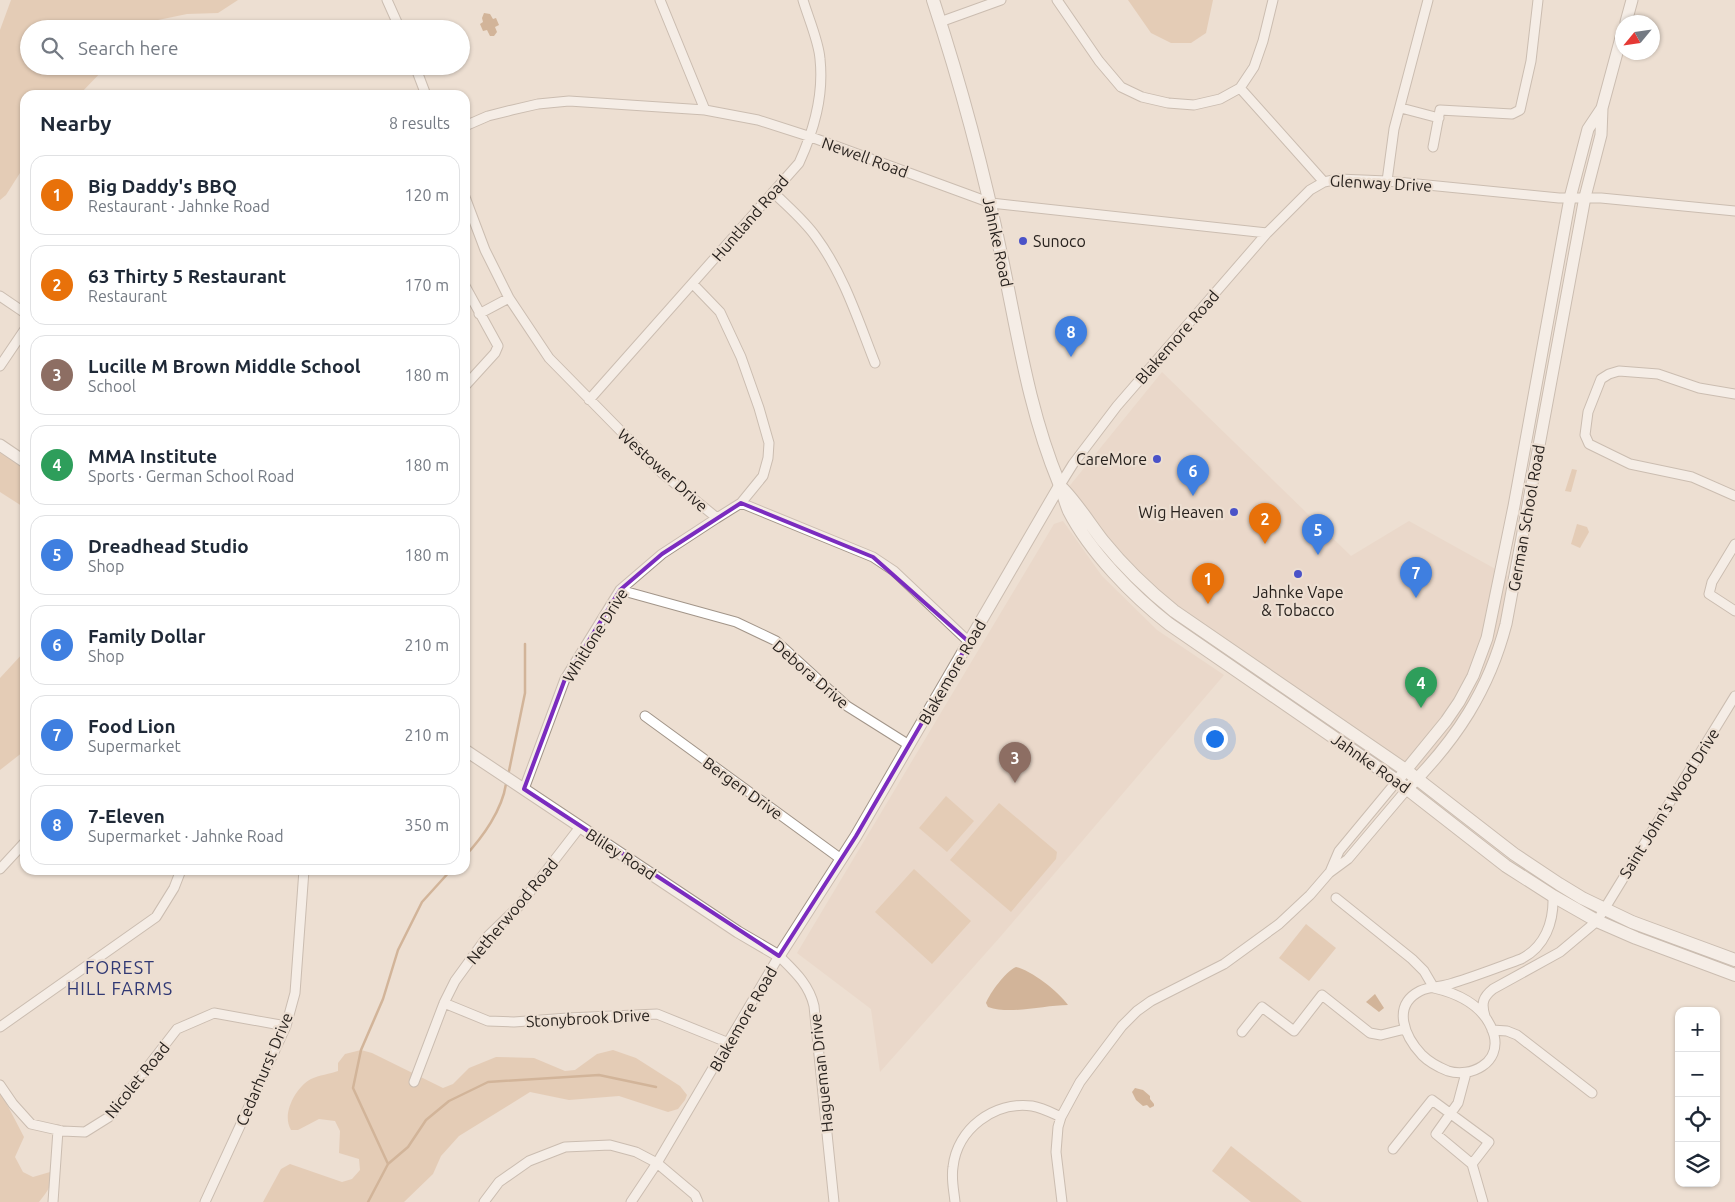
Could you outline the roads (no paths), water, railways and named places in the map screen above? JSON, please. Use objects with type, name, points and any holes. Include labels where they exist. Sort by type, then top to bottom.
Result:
[{"type":"main road","name":"Jahnke Road","points":[[933,0],[974,133],[1035,416],[1045,450],[1069,511],[1092,546],[1109,567],[1147,606],[1191,640],[1408,788],[1501,861],[1553,896],[1597,921],[1660,948],[1735,975]]},
{"type":"main road","name":"Jahnke Road","points":[[1060,485],[1078,505],[1114,555],[1169,607],[1407,771],[1523,860],[1559,884],[1605,909],[1657,933],[1735,960]]},
{"type":"street","points":[[387,0],[396,20]]},
{"type":"street","points":[[660,0],[705,110]]},
{"type":"street","name":"Huntland Road","points":[[589,400],[799,162],[811,137],[821,98],[820,58],[803,0]]},
{"type":"street","points":[[940,22],[1001,0]]},
{"type":"street","points":[[1057,0],[1099,61],[1121,87],[1142,97],[1168,103],[1194,105],[1220,99],[1240,88],[1254,66],[1264,41],[1273,0]]},
{"type":"street","points":[[1387,181],[1394,129],[1428,0]]},
{"type":"street","points":[[1432,147],[1440,110],[1512,114],[1520,110],[1531,61],[1538,0]]},
{"type":"street","points":[[1628,15],[1632,0]]},
{"type":"street","name":"German School Road","points":[[1062,1202],[1055,1144],[1061,1117],[1086,1072],[1130,1018],[1151,1001],[1224,964],[1260,939],[1295,910],[1330,873],[1348,859],[1408,788],[1418,779],[1470,713],[1483,689],[1499,651],[1506,624],[1585,198],[1601,135],[1602,108],[1615,60]]},
{"type":"street","points":[[418,75],[424,90]]},
{"type":"street","name":"Glenway Drive","points":[[1240,88],[1324,182],[1338,179],[1387,181],[1735,212]]},
{"type":"street","name":"Newell Road","points":[[470,124],[488,116],[538,104],[570,101],[705,110],[758,120],[811,137],[990,203],[1267,233]]},
{"type":"street","points":[[1400,108],[1439,118]]},
{"type":"street","name":"German School Road","points":[[1330,873],[1339,851],[1407,771],[1459,702],[1475,670],[1487,638],[1514,506],[1570,198],[1588,129],[1602,108]]},
{"type":"street","name":"Blakemore Road","points":[[631,1202],[657,1163],[779,956],[841,859],[1073,464],[1116,406],[1267,233],[1310,190],[1324,182]]},
{"type":"street","points":[[773,192],[816,236],[829,256],[846,290],[875,363]]},
{"type":"street","name":"Westower Drive","points":[[470,210],[485,250],[509,298],[549,358],[662,473],[717,518],[740,503],[763,476],[768,458],[769,443],[741,357],[720,312],[693,284]]},
{"type":"street","points":[[0,296],[20,310]]},
{"type":"street","points":[[470,296],[498,346],[495,353],[470,380]]},
{"type":"street","points":[[479,314],[509,298]]},
{"type":"street","points":[[0,366],[20,336]]},
{"type":"street","points":[[1735,394],[1699,388],[1658,374],[1618,371],[1601,379],[1588,412],[1585,435],[1589,444],[1630,464],[1692,477],[1735,496]]},
{"type":"street","points":[[0,445],[20,459]]},
{"type":"street","points":[[740,503],[864,552],[884,563],[969,642]]},
{"type":"street","name":"Whitlone Drive","points":[[524,789],[565,679],[620,590],[662,554],[717,518]]},
{"type":"street","points":[[1735,544],[1712,582],[1709,594],[1735,611]]},
{"type":"street","name":"Debora Drive","points":[[620,590],[736,622],[776,641],[847,706],[909,745]]},
{"type":"street","name":"Saint John's Wood Drive","points":[[1486,1018],[1482,1002],[1489,992],[1501,983],[1566,948],[1597,921],[1735,696]]},
{"type":"street","name":"Bergen Drive","points":[[645,716],[841,859]]},
{"type":"street","name":"Bliley Road","points":[[470,753],[738,932],[779,956]]},
{"type":"street","name":"Netherwood Road","points":[[414,1082],[444,1003],[456,980],[486,937],[518,906],[580,827]]},
{"type":"street","points":[[0,869],[20,847]]},
{"type":"street","points":[[0,1027],[156,917],[174,888],[179,875]]},
{"type":"street","name":"Cedarhurst Drive","points":[[205,1202],[286,1026],[295,993],[304,875]]},
{"type":"street","points":[[1336,898],[1422,968],[1434,988],[1464,999],[1486,1018],[1495,1041],[1489,1059],[1479,1069],[1466,1073],[1450,1071],[1430,1062],[1418,1050],[1405,1029],[1403,1015],[1409,1000],[1421,991],[1434,988],[1453,983],[1521,958],[1538,947],[1546,934],[1551,919],[1553,896]]},
{"type":"street","name":"Hagueman Drive","points":[[779,956],[806,985],[812,995],[834,1202]]},
{"type":"street","points":[[1521,958],[1534,959],[1552,956]]},
{"type":"street","points":[[1242,1032],[1262,1007],[1294,1031],[1322,995],[1370,1033],[1381,1035],[1405,1029]]},
{"type":"street","name":"Stonybrook Drive","points":[[444,1003],[488,1021],[514,1022],[657,1014],[729,1042]]},
{"type":"street","name":"Nicolet Road","points":[[0,1086],[31,1124],[58,1130],[85,1132],[109,1117],[177,1029],[214,1013],[286,1026]]},
{"type":"street","points":[[1492,1030],[1507,1031],[1518,1035],[1592,1093]]},
{"type":"street","points":[[1466,1073],[1460,1099],[1452,1114],[1436,1134],[1472,1164],[1483,1202]]},
{"type":"street","points":[[1393,1149],[1432,1100],[1489,1142],[1472,1164]]},
{"type":"street","points":[[955,1202],[952,1178],[954,1161],[962,1140],[976,1123],[994,1112],[1012,1106],[1041,1108],[1061,1117]]},
{"type":"street","points":[[53,1202],[58,1130]]},
{"type":"street","points":[[484,1202],[499,1182],[529,1161],[565,1147],[610,1145],[636,1152],[657,1163],[695,1195],[698,1202]]},
{"type":"waterway","points":[[509,771],[525,693],[525,644]]},
{"type":"waterway","points":[[470,850],[491,823],[504,794],[506,784]]},
{"type":"waterway","points":[[388,1164],[353,1088],[361,1050],[383,999],[398,950],[422,902],[446,875]]},
{"type":"waterway","points":[[368,1202],[388,1164],[408,1147],[426,1120],[449,1101],[488,1082],[599,1075],[656,1087]]},
{"type":"place","name":"Sunoco","points":[[1023,241]]},
{"type":"place","name":"7-Eleven","points":[[1071,357]]},
{"type":"place","name":"CareMore","points":[[1157,459]]},
{"type":"place","name":"Family Dollar","points":[[1193,496]]},
{"type":"place","name":"Wig Heaven","points":[[1234,512]]},
{"type":"place","name":"63 Thirty 5 Restaurant","points":[[1265,544]]},
{"type":"place","name":"Dreadhead Studio","points":[[1318,555]]},
{"type":"place","name":"Jahnke Vape & Tobacco","points":[[1298,574]]},
{"type":"place","name":"Food Lion","points":[[1416,598]]},
{"type":"place","name":"Big Daddy's BBQ","points":[[1208,604]]},
{"type":"place","name":"MMA Institute","points":[[1421,708]]},
{"type":"place","name":"Lucille M Brown Middle School","points":[[1015,783]]},
{"type":"district","name":"FOREST HILL FARMS","points":[[120,978]]}]
